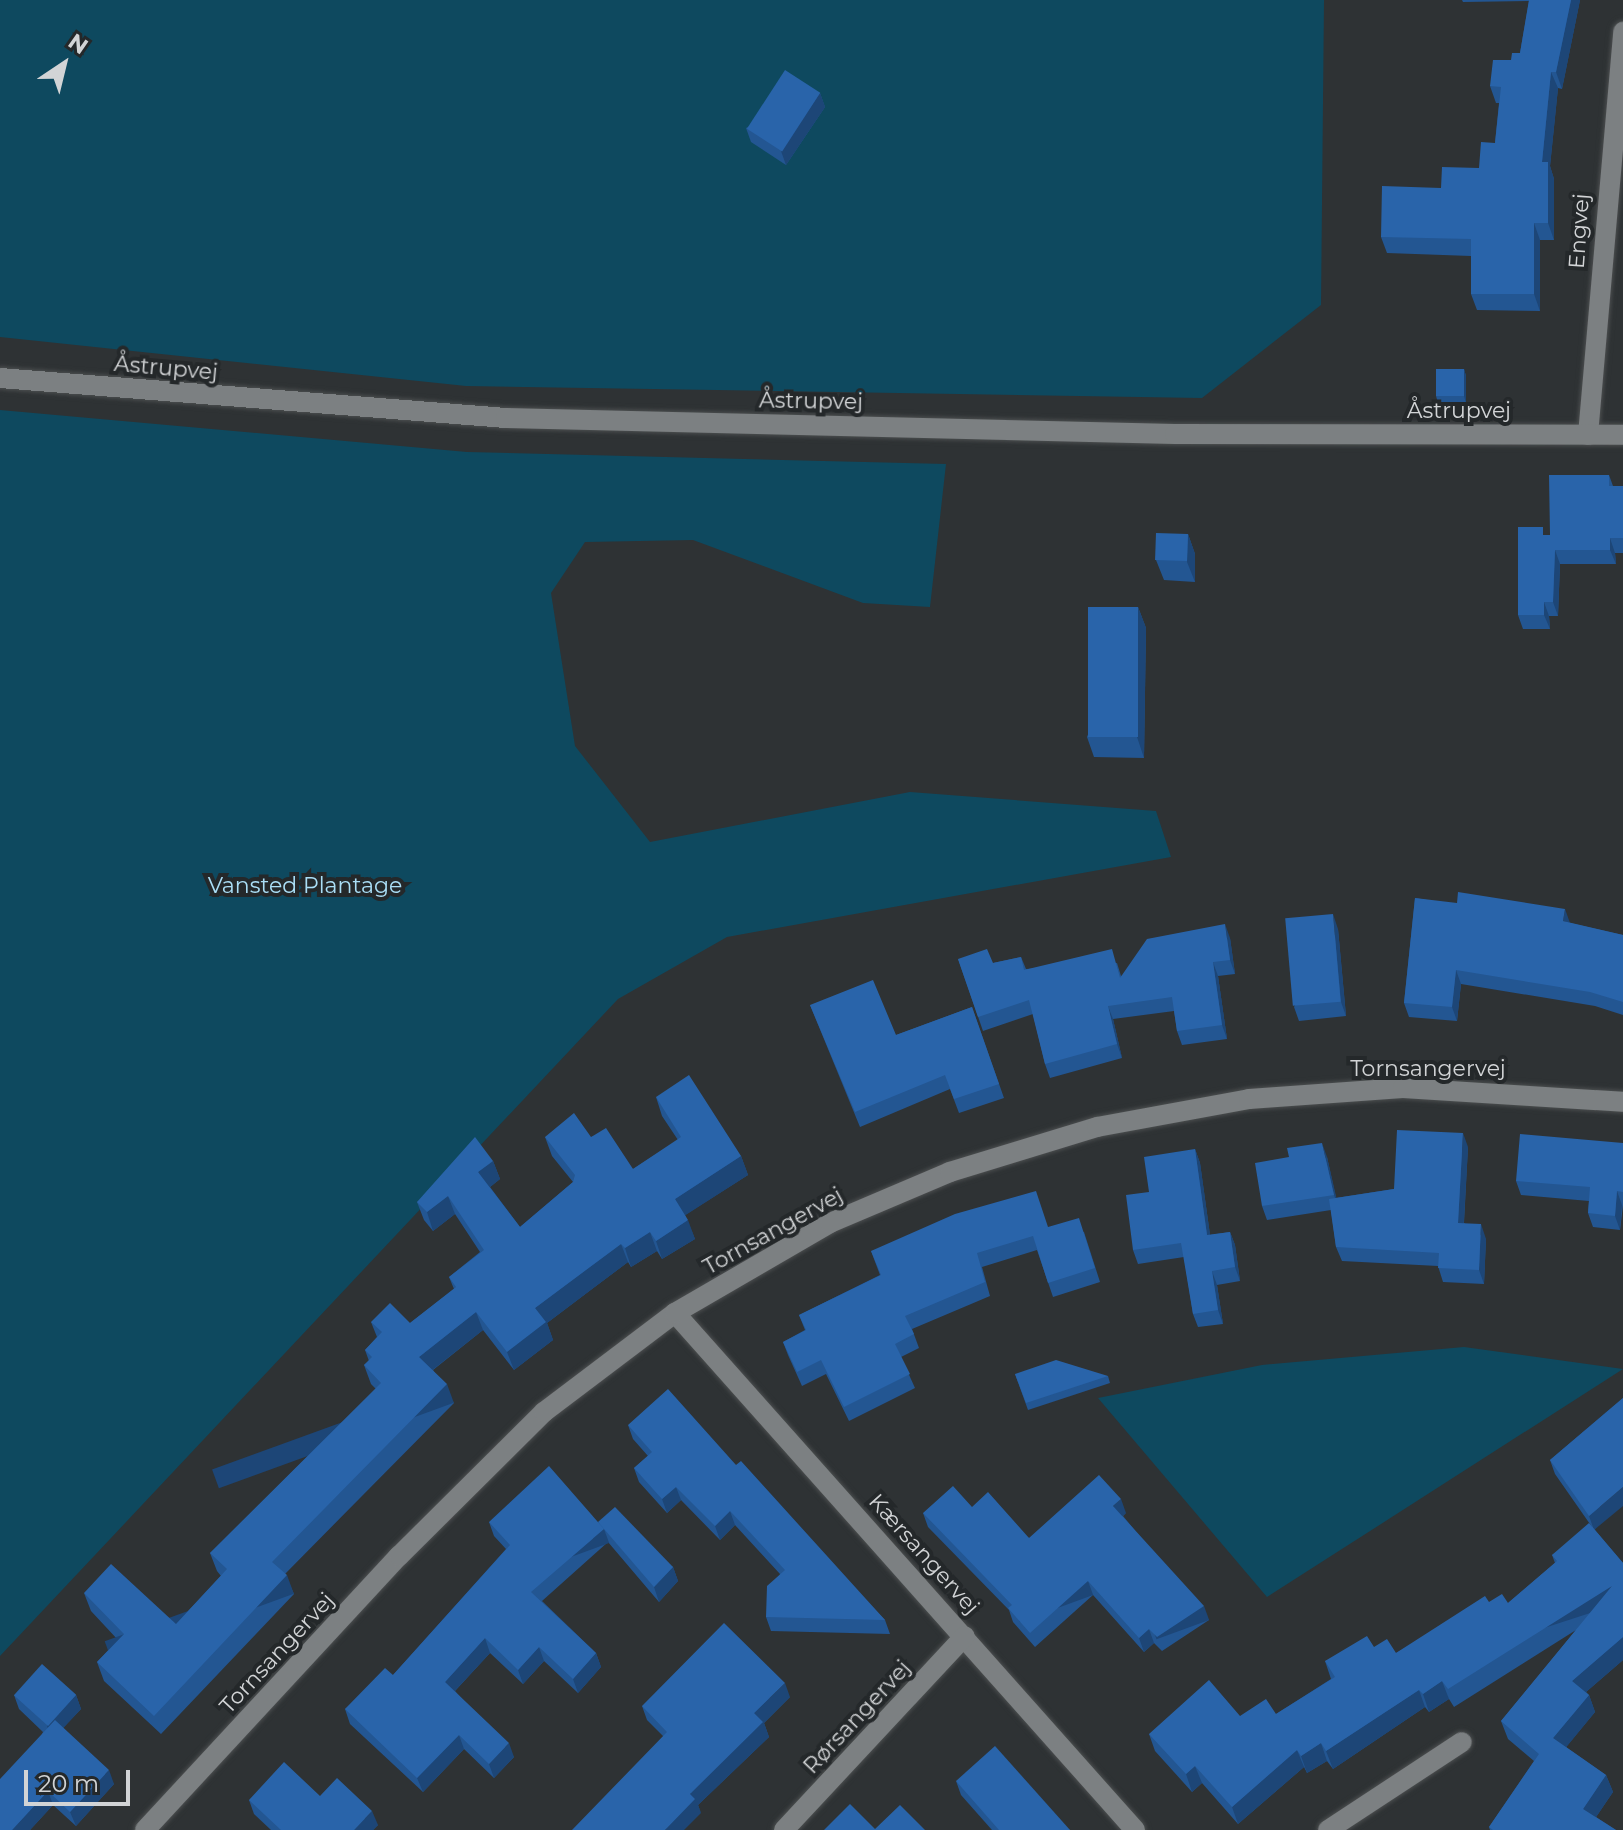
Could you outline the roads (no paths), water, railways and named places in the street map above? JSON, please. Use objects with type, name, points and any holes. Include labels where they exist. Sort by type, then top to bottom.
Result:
[{"type":"street","name":"Engvej","points":[[1588,435],[1623,32]]},
{"type":"street","name":"Åstrupvej","points":[[0,378],[478,417],[1175,434],[1623,435]]},
{"type":"street","name":"Tornsangervej","points":[[145,1830],[399,1556],[544,1412],[675,1313],[830,1223],[950,1172],[1097,1127],[1249,1099],[1403,1088],[1623,1102]]},
{"type":"street","name":"Kærsangervej","points":[[675,1313],[1135,1830]]},
{"type":"street","name":"Rørsangervej","points":[[784,1830],[965,1636]]},
{"type":"street","points":[[1328,1830],[1462,1742]]},
{"type":"park label","name":"Vansted Plantage","points":[[305,886]]}]
